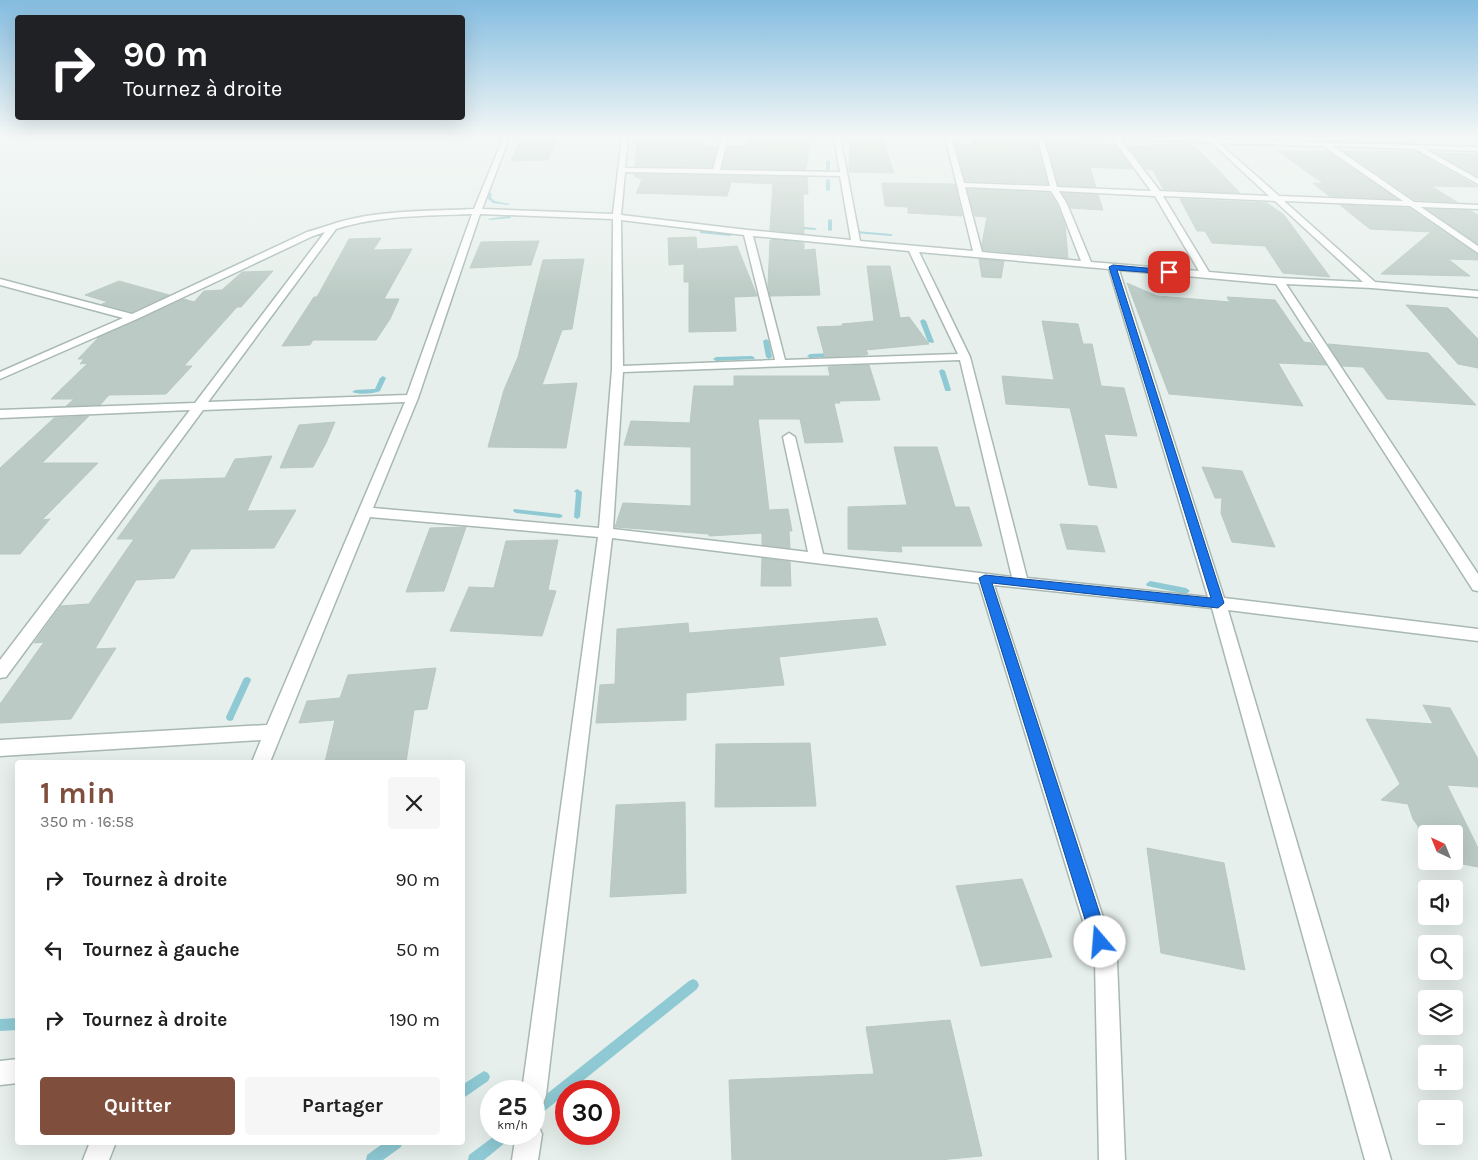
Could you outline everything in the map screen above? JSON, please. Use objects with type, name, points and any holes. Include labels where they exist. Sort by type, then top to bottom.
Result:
[{"type":"street","points":[[262,760],[412,398],[485,190]]},
{"type":"street","points":[[536,1080],[606,533],[618,369],[617,217],[620,190]]},
{"type":"street","points":[[847,190],[856,242]]},
{"type":"street","points":[[962,190],[978,254]]},
{"type":"street","points":[[1055,190],[1063,204],[1087,264]]},
{"type":"street","points":[[1083,190],[1478,207]]},
{"type":"street","points":[[1155,190],[1206,276]]},
{"type":"street","points":[[1267,190],[1372,285]]},
{"type":"street","points":[[1392,190],[1478,250]]},
{"type":"street","points":[[0,376],[133,317],[310,234],[334,226],[374,217],[477,211],[617,217],[748,233],[1206,276],[1372,285],[1478,294]]},
{"type":"street","points":[[0,672],[334,226]]},
{"type":"street","points":[[748,233],[781,364]]},
{"type":"street","points":[[912,247],[965,357],[1021,583]]},
{"type":"street","points":[[1113,267],[1218,603],[1378,1160]]},
{"type":"street","points":[[1279,281],[1478,586]]},
{"type":"street","points":[[0,282],[133,317]]},
{"type":"street","points":[[618,369],[965,357]]},
{"type":"street","points":[[0,414],[412,398]]},
{"type":"street","points":[[789,437],[817,558]]},
{"type":"street","points":[[366,512],[606,533],[1021,583],[1218,603],[1478,635]]},
{"type":"street","points":[[985,578],[1106,960],[1112,1160]]},
{"type":"street","points":[[0,748],[274,732]]},
{"type":"street","points":[[0,1073],[15,1072]]},
{"type":"street","points":[[96,1160],[102,1145]]},
{"type":"street","points":[[525,1160],[527,1145]]},
{"type":"building","points":[[637,190],[729,190],[727,196],[636,193]]},
{"type":"building","points":[[773,190],[808,190],[808,194],[803,194],[804,234],[770,230]]},
{"type":"building","points":[[883,190],[956,190],[962,216],[908,213],[908,207],[885,206]]},
{"type":"building","points":[[967,190],[1050,193],[1065,225],[1068,258],[983,250],[982,244],[987,217],[975,216]]},
{"type":"building","points":[[1185,190],[1237,190],[1240,193]]},
{"type":"building","points":[[1322,190],[1384,190],[1397,199],[1329,196]]},
{"type":"building","points":[[1401,190],[1438,190],[1457,202],[1415,200]]},
{"type":"building","points":[[1062,193],[1098,195],[1103,210],[1071,208]]},
{"type":"building","points":[[1180,199],[1267,203],[1284,215],[1330,277],[1283,273],[1265,246],[1212,243],[1205,231],[1197,231]]},
{"type":"building","points":[[1340,205],[1409,208],[1478,255],[1478,260],[1448,259],[1470,276],[1381,274],[1431,232],[1370,229]]},
{"type":"building","points":[[1427,209],[1471,211],[1478,215],[1478,244]]},
{"type":"building","points":[[696,237],[697,249],[737,246],[757,296],[734,297],[736,331],[689,332],[689,282],[684,282],[684,264],[669,265],[668,238]]},
{"type":"building","points":[[381,238],[373,250],[412,249],[384,299],[399,299],[390,319],[376,340],[313,340],[310,345],[282,346],[314,297],[317,297],[349,239]]},
{"type":"building","points":[[770,240],[804,243],[804,250],[815,249],[820,295],[770,296],[768,285]]},
{"type":"building","points":[[539,241],[531,265],[470,268],[481,242]]},
{"type":"building","points":[[584,259],[572,329],[562,330],[542,385],[577,383],[566,448],[488,447],[504,390],[518,357],[543,260]]},
{"type":"building","points":[[979,259],[1004,261],[1001,278],[982,277]]},
{"type":"building","points":[[867,266],[890,266],[900,318],[909,317],[929,344],[866,350],[868,354],[866,355],[825,357],[817,327],[842,326],[842,324],[874,321]]},
{"type":"building","points":[[273,271],[241,307],[237,307],[184,366],[192,366],[166,394],[109,395],[100,405],[66,406],[74,399],[51,399],[88,363],[80,364],[84,359],[78,359],[99,337],[184,299],[194,302],[204,291],[222,290],[242,272]]},
{"type":"building","points":[[119,281],[169,295],[132,312],[102,304],[108,302],[85,295]]},
{"type":"building","points":[[1127,283],[1157,296],[1230,302],[1227,297],[1275,300],[1304,342],[1311,343],[1326,365],[1278,363],[1303,406],[1169,394]]},
{"type":"building","points":[[1406,305],[1448,308],[1478,339],[1478,368],[1458,364]]},
{"type":"building","points":[[1042,321],[1078,324],[1083,344],[1092,344],[1101,386],[1124,388],[1137,436],[1104,434],[1117,488],[1089,485],[1070,408],[1006,404],[1002,376],[1054,380]]},
{"type":"building","points":[[1328,344],[1428,353],[1476,405],[1387,399],[1363,367],[1342,366]]},
{"type":"building","points":[[869,365],[880,400],[839,401],[840,403],[834,403],[843,442],[805,443],[800,419],[758,419],[769,510],[788,509],[792,531],[789,531],[790,548],[762,545],[762,533],[709,536],[709,534],[615,527],[623,503],[691,506],[691,447],[624,445],[631,421],[690,423],[694,386],[734,386],[734,376],[830,376],[828,367]]},
{"type":"building","points":[[89,416],[42,463],[98,463],[42,520],[50,519],[20,554],[0,554],[0,468],[54,418]]},
{"type":"building","points":[[335,422],[313,467],[280,468],[299,425]]},
{"type":"building","points":[[894,447],[937,447],[955,507],[969,507],[982,546],[901,546],[902,552],[848,549],[848,507],[907,505]]},
{"type":"building","points":[[272,456],[247,511],[296,510],[274,548],[191,549],[174,578],[136,580],[95,649],[116,648],[71,719],[0,723],[0,704],[44,642],[34,643],[61,606],[89,604],[134,539],[117,539],[160,480],[225,478],[235,459]]},
{"type":"building","points":[[1202,467],[1242,471],[1275,547],[1232,542],[1221,513],[1222,498],[1215,498]]},
{"type":"building","points":[[1060,524],[1097,526],[1105,552],[1067,549]]},
{"type":"building","points":[[466,527],[444,591],[406,592],[430,528]]},
{"type":"building","points":[[558,540],[548,590],[556,591],[542,636],[450,631],[469,587],[494,588],[506,541]]},
{"type":"building","points":[[762,558],[790,562],[791,586],[761,586]]},
{"type":"building","points":[[877,618],[886,645],[779,657],[784,685],[686,693],[686,720],[596,723],[600,685],[615,684],[617,629],[688,623],[689,633]]},
{"type":"building","points":[[436,668],[427,709],[414,710],[406,760],[325,760],[335,720],[299,723],[307,701],[340,698],[348,675]]},
{"type":"building","points":[[1423,705],[1450,708],[1478,759],[1478,787],[1447,785],[1478,848],[1478,867],[1463,864],[1463,825],[1418,826],[1413,819],[1408,804],[1381,800],[1400,784],[1366,719],[1433,724]]},
{"type":"building","points":[[810,743],[816,806],[715,807],[716,744]]},
{"type":"building","points":[[685,802],[686,893],[610,897],[616,805]]},
{"type":"building","points":[[1147,848],[1224,863],[1245,970],[1161,953]]},
{"type":"building","points":[[1022,879],[1052,957],[981,966],[956,886]]},
{"type":"building","points":[[950,1020],[982,1156],[939,1160],[732,1160],[729,1080],[874,1074],[866,1027]]},
{"type":"waterway","points":[[491,194],[489,198],[494,202],[508,204]]},
{"type":"waterway","points":[[490,219],[509,217]]},
{"type":"waterway","points":[[830,220],[830,230]]},
{"type":"waterway","points":[[793,227],[815,229]]},
{"type":"waterway","points":[[701,232],[730,235]]},
{"type":"waterway","points":[[856,232],[891,235]]},
{"type":"waterway","points":[[774,239],[802,241]]},
{"type":"waterway","points":[[923,321],[931,342]]},
{"type":"waterway","points":[[766,341],[769,357]]},
{"type":"waterway","points":[[810,356],[833,355]]},
{"type":"waterway","points":[[716,359],[752,358]]},
{"type":"waterway","points":[[942,371],[948,390]]},
{"type":"waterway","points":[[378,390],[383,378]]},
{"type":"waterway","points":[[355,392],[375,391]]},
{"type":"waterway","points":[[577,491],[579,492],[577,517]]},
{"type":"waterway","points":[[516,511],[560,516]]},
{"type":"waterway","points":[[1150,584],[1186,591]]},
{"type":"waterway","points":[[230,717],[247,680]]},
{"type":"waterway","points":[[545,1103],[693,985]]},
{"type":"waterway","points":[[0,1025],[15,1024]]},
{"type":"waterway","points":[[465,1091],[484,1077]]},
{"type":"waterway","points":[[372,1160],[392,1145]]},
{"type":"waterway","points":[[474,1160],[493,1145]]},
{"type":"route","points":[[1100,942],[985,578],[1218,603],[1113,267],[1169,272]]}]
